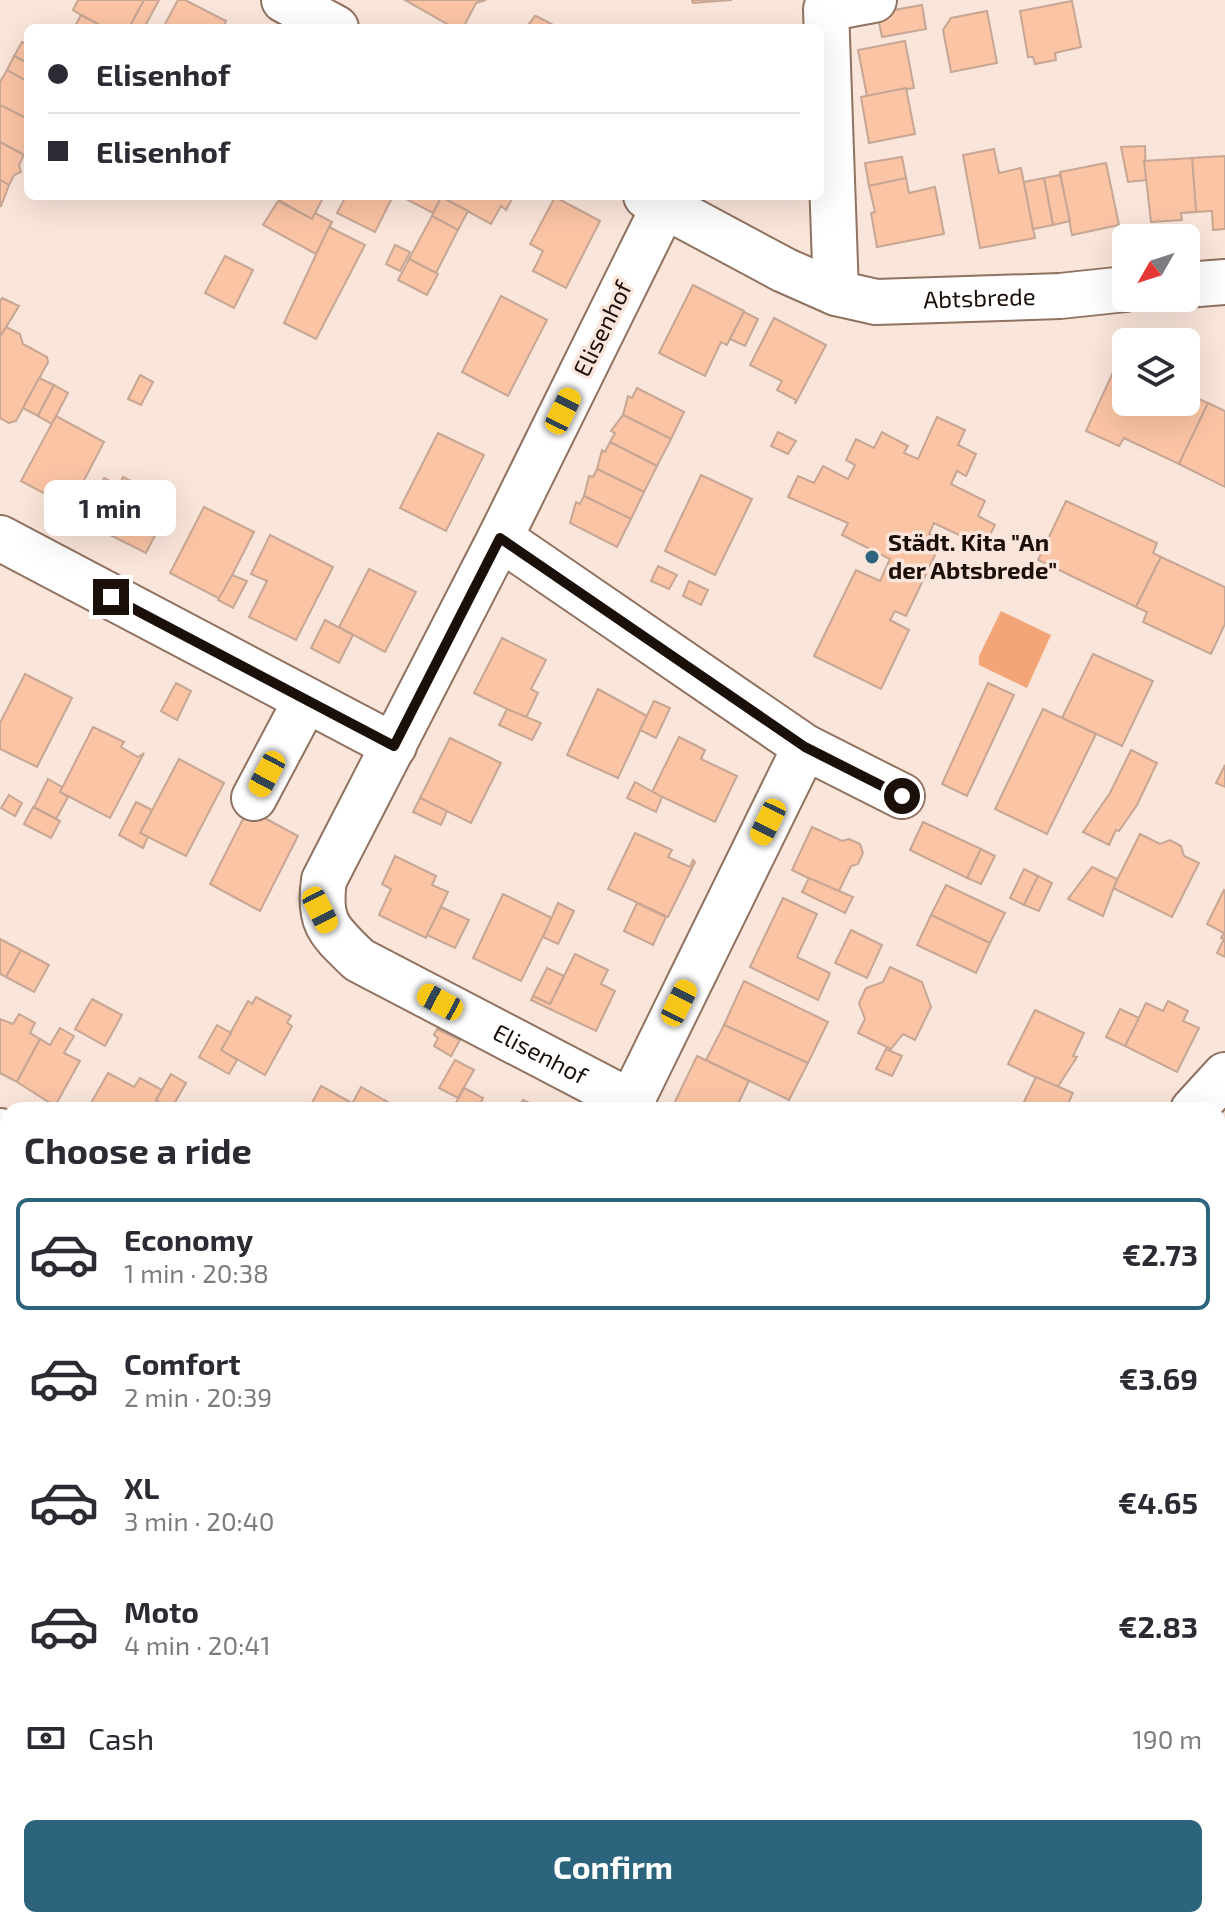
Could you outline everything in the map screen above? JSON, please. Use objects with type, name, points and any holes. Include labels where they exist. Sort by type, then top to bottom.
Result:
[{"type":"street","points":[[284,0],[329,24]]},
{"type":"street","points":[[836,293],[826,9],[874,0]]},
{"type":"street","name":"Abtsbrede","points":[[655,201],[784,270],[836,293],[876,302],[1060,296],[1112,290]]},
{"type":"street","name":"Elisenhof","points":[[655,201],[500,538],[324,880],[320,910],[331,932],[359,960],[631,1102],[805,747]]},
{"type":"street","points":[[1200,284],[1225,282]]},
{"type":"street","points":[[0,538],[394,746]]},
{"type":"street","points":[[500,538],[805,747],[902,796]]},
{"type":"street","points":[[254,798],[306,700]]},
{"type":"street","points":[[1200,1102],[1225,1075]]},
{"type":"shaded area","points":[[1001,611],[1051,635],[1027,688],[979,665],[979,656]]},
{"type":"building","points":[[78,0],[144,0],[131,24],[98,24],[73,10]]},
{"type":"building","points":[[144,0],[159,0],[146,24],[131,24]]},
{"type":"building","points":[[178,0],[185,0],[226,21],[225,24],[165,24]]},
{"type":"building","points":[[405,0],[486,0],[476,3],[465,24],[447,24]]},
{"type":"building","points":[[692,0],[732,0],[693,3]]},
{"type":"building","points":[[1072,1],[1081,47],[1055,53],[1056,60],[1035,64],[1033,57],[1028,57],[1020,11]]},
{"type":"building","points":[[922,5],[926,29],[882,37],[877,13]]},
{"type":"building","points":[[987,11],[997,63],[951,72],[943,30],[951,18]]},
{"type":"building","points":[[81,15],[98,24],[76,24]]},
{"type":"building","points":[[535,16],[551,24],[529,24]]},
{"type":"building","points":[[905,41],[914,88],[867,96],[858,50]]},
{"type":"building","points":[[22,42],[24,43],[24,61],[14,56]]},
{"type":"building","points":[[14,56],[24,61],[24,80],[7,70]]},
{"type":"building","points":[[7,70],[24,80],[24,117],[0,105],[0,82]]},
{"type":"building","points":[[906,88],[915,134],[869,143],[861,97]]},
{"type":"building","points":[[0,105],[24,117],[24,155],[0,142]]},
{"type":"building","points":[[0,142],[24,155],[19,165],[21,172],[14,175],[9,185],[0,180]]},
{"type":"building","points":[[1145,146],[1146,180],[1128,182],[1121,147]]},
{"type":"building","points":[[994,149],[999,173],[1021,168],[1035,238],[980,248],[963,155]]},
{"type":"building","points":[[1225,156],[1225,229],[1213,230],[1212,211],[1196,212],[1192,158]]},
{"type":"building","points":[[902,157],[906,178],[869,186],[865,163]]},
{"type":"building","points":[[1192,158],[1196,212],[1181,213],[1182,220],[1151,222],[1144,161]]},
{"type":"building","points":[[1106,163],[1119,224],[1072,235],[1060,172]]},
{"type":"building","points":[[1060,175],[1070,221],[1053,225],[1044,178]]},
{"type":"building","points":[[906,178],[909,193],[935,187],[944,234],[877,247],[871,213],[875,212],[869,186]]},
{"type":"building","points":[[1044,178],[1053,225],[1033,229],[1024,182]]},
{"type":"building","points":[[0,180],[9,185],[1,206],[0,206]]},
{"type":"building","points":[[279,200],[322,200],[312,219]]},
{"type":"building","points":[[344,200],[391,200],[375,232],[337,213]]},
{"type":"building","points":[[408,200],[440,200],[433,213]]},
{"type":"building","points":[[440,200],[447,200],[468,211],[458,230],[432,216]]},
{"type":"building","points":[[447,200],[511,200],[506,210],[501,206],[491,224]]},
{"type":"building","points":[[553,200],[561,200],[600,221],[566,288],[533,271],[543,251],[530,244]]},
{"type":"building","points":[[278,201],[312,219],[315,213],[332,222],[316,254],[263,225]]},
{"type":"building","points":[[432,216],[458,230],[436,273],[409,259]]},
{"type":"building","points":[[329,227],[365,245],[316,339],[284,323]]},
{"type":"building","points":[[395,245],[410,252],[400,271],[386,264]]},
{"type":"building","points":[[225,256],[253,270],[234,308],[205,293]]},
{"type":"building","points":[[409,259],[438,274],[427,295],[398,280]]},
{"type":"building","points":[[693,285],[744,311],[727,345],[721,342],[705,376],[659,353]]},
{"type":"building","points":[[501,296],[547,320],[508,396],[462,372]]},
{"type":"building","points":[[2,298],[19,306],[0,337],[0,301]]},
{"type":"building","points":[[744,312],[758,319],[745,346],[730,339]]},
{"type":"building","points":[[774,318],[826,345],[795,404],[796,400],[777,390],[782,381],[750,365]]},
{"type":"building","points":[[6,327],[20,334],[23,344],[47,357],[48,362],[16,421],[9,423],[0,418],[0,337]]},
{"type":"building","points":[[1112,374],[1112,416],[1200,416],[1200,399],[1208,403],[1179,464],[1124,438],[1119,446],[1086,431]]},
{"type":"building","points":[[140,375],[153,382],[141,405],[128,399]]},
{"type":"building","points":[[39,378],[54,385],[38,416],[23,408]]},
{"type":"building","points":[[54,385],[68,393],[52,424],[38,416]]},
{"type":"building","points":[[637,388],[684,412],[671,439],[623,415],[628,396],[632,398]]},
{"type":"building","points":[[1208,403],[1225,411],[1225,487],[1179,464]]},
{"type":"building","points":[[623,415],[671,439],[657,466],[610,442],[615,433],[611,431]]},
{"type":"building","points":[[56,416],[104,442],[70,507],[21,481]]},
{"type":"building","points":[[937,417],[965,430],[958,445],[976,454],[966,476],[957,471],[951,484],[985,501],[978,516],[995,525],[984,547],[934,523],[929,534],[942,540],[906,616],[895,611],[890,620],[909,630],[881,689],[814,656],[856,570],[880,581],[890,559],[842,535],[848,523],[788,497],[798,476],[814,483],[823,466],[848,479],[855,465],[846,460],[856,439],[874,448],[882,432],[908,446],[904,453],[918,459]]},
{"type":"building","points":[[778,432],[796,441],[788,454],[771,446]]},
{"type":"building","points":[[438,433],[484,455],[446,531],[400,508]]},
{"type":"building","points":[[610,442],[657,466],[644,492],[597,469],[602,450],[605,452]]},
{"type":"building","points":[[597,469],[644,492],[631,519],[584,496],[589,476],[593,477]]},
{"type":"building","points":[[701,475],[752,499],[715,575],[665,551]]},
{"type":"building","points":[[123,477],[172,502],[146,553],[98,529]]},
{"type":"building","points":[[104,478],[119,486],[100,522],[85,514]]},
{"type":"building","points":[[82,483],[97,490],[81,522],[65,514]]},
{"type":"building","points":[[584,496],[631,519],[617,547],[570,523],[576,502],[580,504]]},
{"type":"building","points":[[1066,501],[1157,543],[1153,553],[1161,557],[1136,607],[1038,560]]},
{"type":"building","points":[[204,507],[254,532],[220,599],[170,573]]},
{"type":"building","points":[[270,535],[333,567],[296,640],[249,617],[267,581],[251,574]]},
{"type":"building","points":[[1161,557],[1225,587],[1225,624],[1211,654],[1143,622],[1147,612],[1136,607]]},
{"type":"building","points":[[658,566],[677,575],[669,589],[651,581]]},
{"type":"building","points":[[369,569],[416,592],[385,652],[339,627]]},
{"type":"building","points":[[232,575],[247,581],[233,608],[218,600]]},
{"type":"building","points":[[689,581],[708,590],[701,605],[683,596]]},
{"type":"building","points":[[325,620],[353,635],[339,663],[311,648]]},
{"type":"building","points":[[502,638],[546,660],[531,689],[538,693],[526,718],[474,693]]},
{"type":"building","points":[[1093,654],[1153,681],[1122,746],[1062,718]]},
{"type":"building","points":[[25,674],[72,698],[37,767],[0,749],[0,723]]},
{"type":"building","points":[[176,683],[191,691],[177,720],[161,711]]},
{"type":"building","points":[[988,683],[1014,695],[967,796],[942,784]]},
{"type":"building","points":[[598,689],[647,716],[618,778],[567,755]]},
{"type":"building","points":[[654,701],[670,708],[656,738],[640,730]]},
{"type":"building","points":[[507,709],[541,723],[532,740],[499,725]]},
{"type":"building","points":[[1043,709],[1096,734],[1047,834],[995,809]]},
{"type":"building","points":[[93,727],[124,742],[121,747],[138,757],[144,753],[110,818],[60,792]]},
{"type":"building","points":[[679,737],[705,750],[701,759],[737,776],[715,822],[652,792]]},
{"type":"building","points":[[450,738],[501,763],[471,823],[420,798]]},
{"type":"building","points":[[1131,750],[1157,763],[1137,805],[1119,831],[1116,830],[1109,845],[1083,832],[1110,793]]},
{"type":"building","points":[[179,759],[224,783],[186,856],[140,833]]},
{"type":"building","points":[[1225,765],[1225,787],[1216,783]]},
{"type":"building","points":[[48,779],[62,787],[60,792],[68,797],[56,819],[34,807]]},
{"type":"building","points":[[635,782],[662,797],[656,812],[627,798]]},
{"type":"building","points":[[9,795],[22,803],[15,816],[1,808]]},
{"type":"building","points":[[420,798],[447,811],[441,825],[413,812]]},
{"type":"building","points":[[136,802],[152,810],[140,833],[148,837],[143,848],[119,835]]},
{"type":"building","points":[[33,807],[60,821],[51,838],[24,824]]},
{"type":"building","points":[[248,809],[298,836],[260,911],[210,884]]},
{"type":"building","points":[[923,822],[981,849],[967,878],[910,850]]},
{"type":"building","points":[[812,827],[842,841],[849,839],[860,844],[863,853],[858,864],[851,866],[838,893],[792,870]]},
{"type":"building","points":[[635,833],[672,850],[668,857],[690,867],[693,860],[695,862],[668,917],[608,889]]},
{"type":"building","points":[[1140,834],[1160,844],[1170,840],[1181,846],[1184,856],[1199,863],[1172,917],[1113,888]]},
{"type":"building","points":[[981,849],[995,856],[981,884],[967,878]]},
{"type":"building","points":[[395,856],[436,876],[432,885],[448,892],[426,938],[379,915],[391,889],[382,884]]},
{"type":"building","points":[[1092,867],[1117,879],[1103,916],[1068,899]]},
{"type":"building","points":[[1024,869],[1038,876],[1024,905],[1010,898]]},
{"type":"building","points":[[1038,876],[1052,883],[1039,911],[1024,905]]},
{"type":"building","points":[[809,878],[853,897],[845,913],[802,892]]},
{"type":"building","points":[[946,885],[1005,913],[990,943],[931,915]]},
{"type":"building","points":[[1224,890],[1225,939],[1221,938],[1224,933],[1207,924]]},
{"type":"building","points":[[503,894],[552,918],[521,981],[473,958]]},
{"type":"building","points":[[783,898],[817,914],[797,957],[830,973],[818,1000],[750,967]]},
{"type":"building","points":[[558,903],[574,911],[558,944],[543,937]]},
{"type":"building","points":[[637,903],[666,917],[653,945],[624,931]]},
{"type":"building","points":[[441,907],[469,920],[455,948],[427,935]]},
{"type":"building","points":[[931,915],[990,943],[976,973],[917,945]]},
{"type":"building","points":[[851,930],[882,945],[867,978],[835,963]]},
{"type":"building","points":[[0,939],[21,950],[6,977],[0,974]]},
{"type":"building","points":[[1225,940],[1225,957],[1217,953]]},
{"type":"building","points":[[21,950],[49,965],[34,992],[6,977]]},
{"type":"building","points":[[575,954],[608,970],[601,984],[615,991],[596,1031],[531,1000],[533,996],[550,1004]]},
{"type":"building","points":[[890,967],[922,982],[931,1007],[915,1040],[903,1034],[891,1049],[858,1033],[865,1019],[859,1003],[866,988],[883,982]]},
{"type":"building","points":[[547,968],[564,976],[550,1004],[533,996]]},
{"type":"building","points":[[744,981],[828,1022],[808,1063],[724,1025]]},
{"type":"building","points":[[256,997],[291,1016],[287,1023],[292,1026],[265,1075],[221,1050],[248,1001],[252,1004]]},
{"type":"building","points":[[92,999],[122,1015],[105,1046],[75,1029]]},
{"type":"building","points":[[1168,1001],[1188,1011],[1183,1021],[1199,1028],[1177,1072],[1125,1046],[1146,1003],[1163,1011]]},
{"type":"building","points":[[1120,1009],[1139,1018],[1125,1046],[1106,1037]]},
{"type":"building","points":[[1035,1010],[1084,1033],[1073,1056],[1077,1057],[1057,1088],[1008,1064]]},
{"type":"building","points":[[19,1014],[35,1023],[30,1033],[40,1039],[17,1082],[0,1073],[0,1019],[13,1024]]},
{"type":"building","points":[[217,1025],[231,1033],[221,1050],[237,1060],[229,1074],[199,1057]]},
{"type":"building","points":[[724,1025],[808,1063],[789,1100],[706,1060]]},
{"type":"building","points":[[60,1028],[74,1036],[64,1053],[80,1061],[57,1102],[49,1102],[17,1082],[40,1039],[50,1045]]},
{"type":"building","points":[[437,1029],[460,1040],[451,1056],[434,1046],[438,1038],[434,1035]]},
{"type":"building","points":[[886,1049],[902,1056],[892,1076],[876,1069]]},
{"type":"building","points":[[697,1056],[749,1081],[739,1102],[675,1102]]},
{"type":"building","points":[[455,1060],[474,1070],[458,1098],[439,1088]]},
{"type":"building","points":[[108,1073],[134,1087],[140,1078],[162,1090],[157,1102],[92,1102]]},
{"type":"building","points":[[171,1074],[186,1083],[175,1102],[156,1100]]},
{"type":"building","points":[[1036,1077],[1073,1093],[1069,1102],[1024,1102]]},
{"type":"building","points":[[321,1086],[350,1102],[312,1102]]},
{"type":"building","points":[[361,1087],[388,1102],[353,1102]]},
{"type":"building","points":[[464,1088],[483,1098],[481,1102],[456,1102]]},
{"type":"place","name":"Städt. Kita \"An der Abtsbrede\"","points":[[872,557]]},
{"type":"route","points":[[111,597],[394,746],[500,538],[805,747],[902,796]]}]
